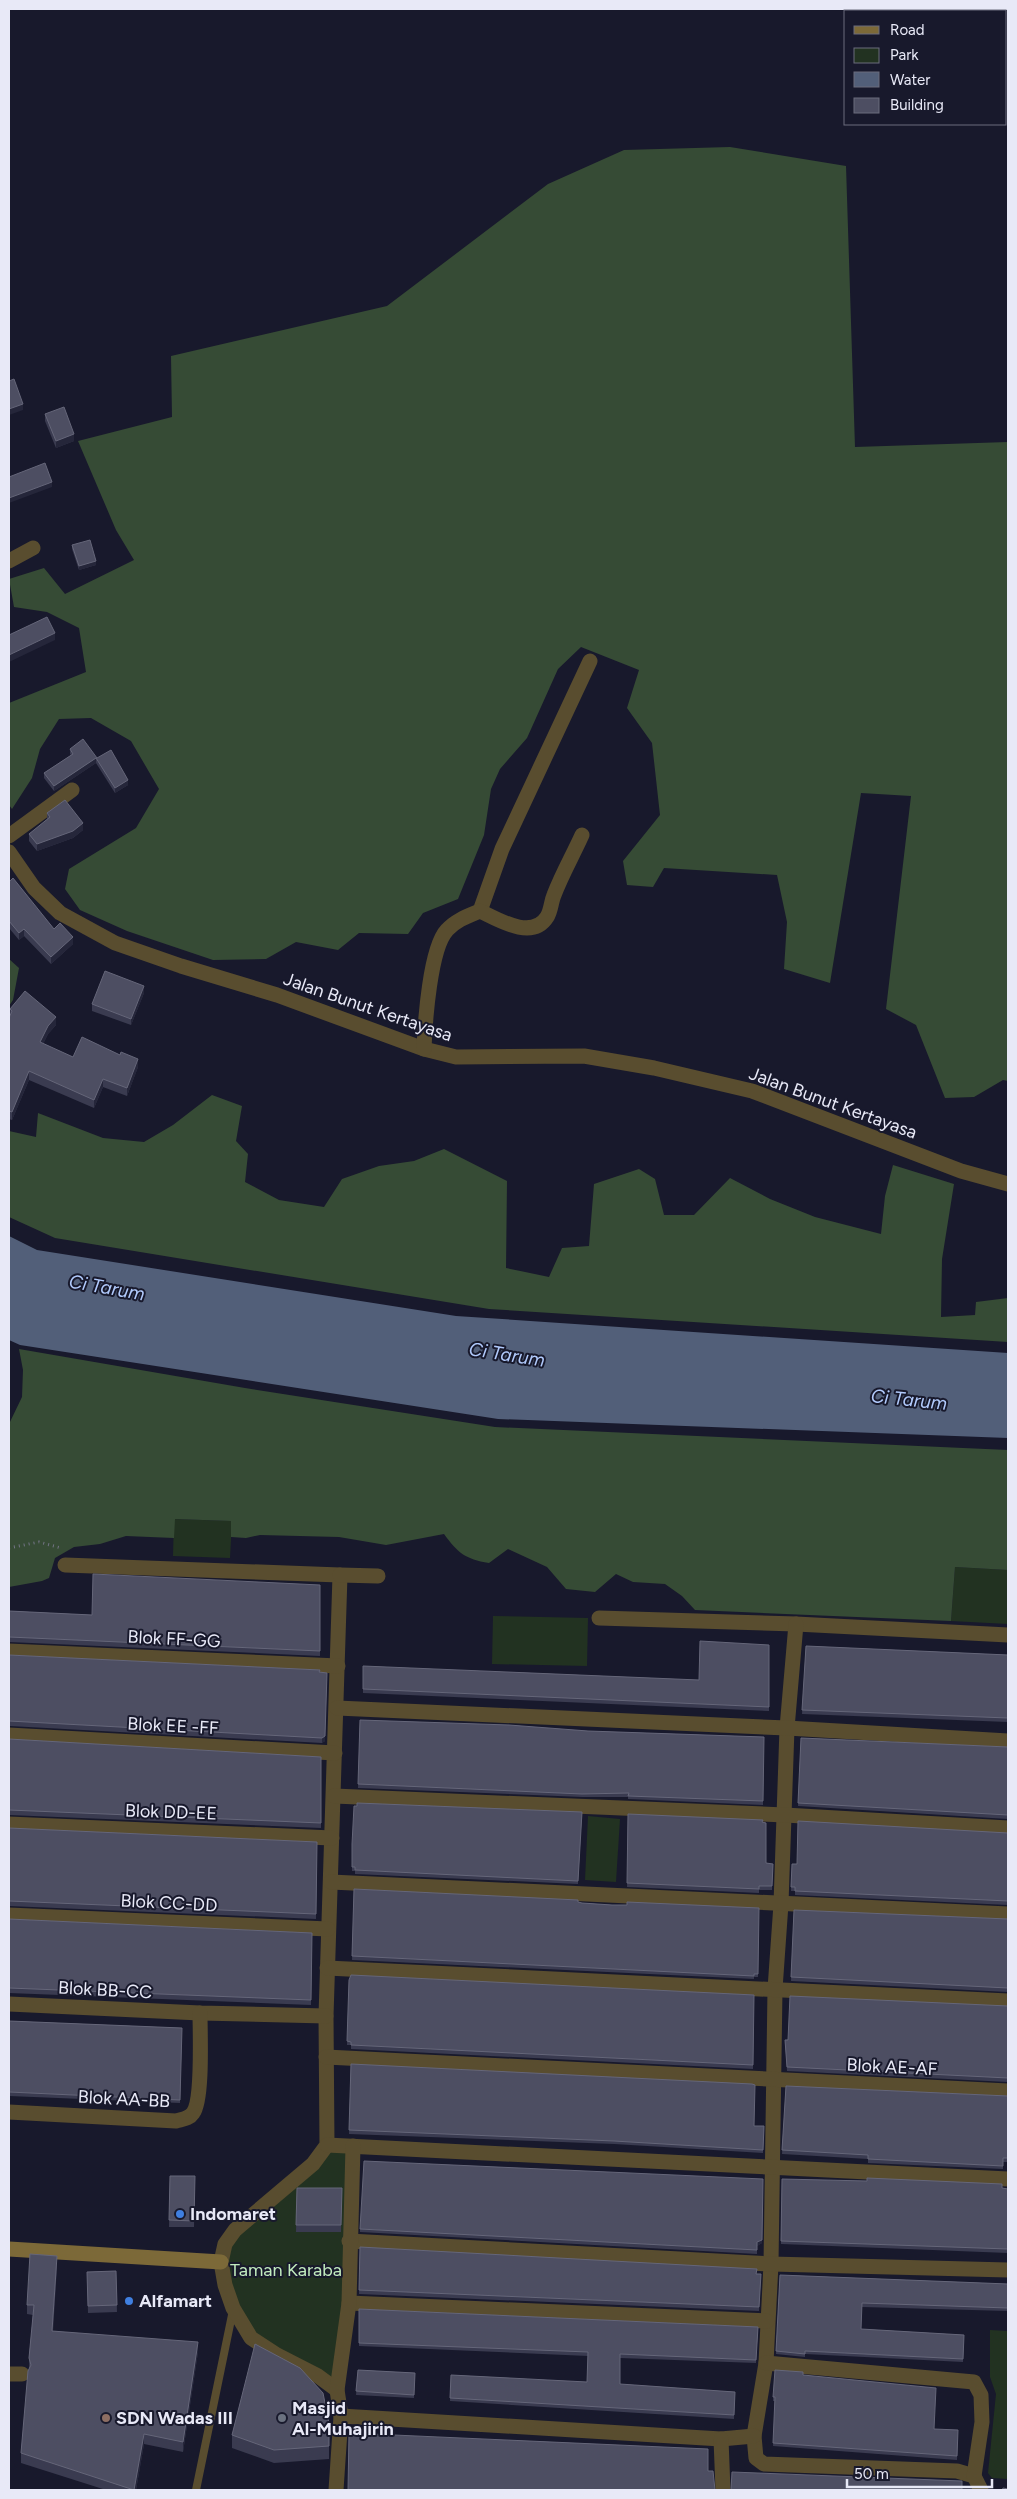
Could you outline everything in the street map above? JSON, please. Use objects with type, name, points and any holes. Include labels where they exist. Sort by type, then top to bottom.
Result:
[{"type":"street","points":[[9,561],[33,548]]},
{"type":"street","points":[[424,1049],[426,1022],[438,943],[456,921],[480,911],[502,849],[590,661]]},
{"type":"street","points":[[9,836],[72,790]]},
{"type":"street","points":[[480,911],[513,927],[530,927],[541,924],[548,916],[554,895],[582,835]]},
{"type":"street","name":"Jalan Bunut Kertayasa","points":[[9,852],[34,888],[60,913],[116,943],[190,969],[277,995],[424,1049],[456,1057],[584,1056],[654,1068],[752,1091],[961,1171],[1008,1184]]},
{"type":"street","points":[[64,1565],[378,1576]]},
{"type":"street","points":[[337,2390],[318,2376],[277,2355],[251,2338],[233,2308],[225,2285],[222,2262],[225,2244],[235,2230],[313,2164],[326,2145],[327,1968],[340,1575]]},
{"type":"street","points":[[599,1618],[796,1624],[1008,1635]]},
{"type":"street","points":[[796,1624],[787,1728],[781,1904],[775,1989],[771,2264],[766,2363],[754,2436],[756,2458],[764,2464],[958,2471],[974,2476]]},
{"type":"street","name":"Blok FF-GG","points":[[9,1650],[338,1666]]},
{"type":"street","points":[[337,1708],[787,1728],[1008,1741]]},
{"type":"street","name":"Blok EE -FF","points":[[9,1736],[335,1753]]},
{"type":"street","points":[[334,1796],[785,1815],[1008,1828]]},
{"type":"street","name":"Blok DD-EE","points":[[9,1824],[332,1838]]},
{"type":"street","points":[[331,1882],[1008,1914]]},
{"type":"street","name":"Blok CC-DD","points":[[9,1915],[328,1929]]},
{"type":"street","points":[[327,1968],[1008,2001]]},
{"type":"street","name":"Blok BB-CC","points":[[9,2004],[200,2013],[326,2016]]},
{"type":"street","name":"Blok AA-BB","points":[[9,2112],[176,2121],[188,2118],[195,2112],[199,2094],[200,2013]]},
{"type":"street","name":"Blok AE-AF","points":[[326,2057],[1008,2091]]},
{"type":"street","points":[[326,2145],[1008,2179]]},
{"type":"street","points":[[336,2490],[341,2416],[337,2390],[349,2303],[349,2241],[353,2146]]},
{"type":"street","points":[[349,2241],[771,2264],[1008,2270]]},
{"type":"street","points":[[9,2249],[222,2262]]},
{"type":"street","points":[[349,2303],[767,2321]]},
{"type":"street","points":[[766,2363],[974,2382],[982,2395],[982,2422],[974,2476],[981,2490]]},
{"type":"street","points":[[341,2416],[721,2439],[754,2436]]},
{"type":"street","points":[[721,2439],[723,2490]]},
{"type":"lane","points":[[196,2490],[233,2308]]},
{"type":"path","points":[[9,1548],[39,1542],[53,1544],[86,1566]]},
{"type":"green space","points":[[730,147],[846,166],[855,447],[1008,442],[1008,1081],[1003,1080],[974,1097],[945,1098],[916,1025],[886,1009],[911,796],[861,793],[830,983],[784,969],[787,922],[777,875],[664,868],[653,887],[627,885],[623,861],[660,815],[652,743],[627,708],[639,670],[581,647],[558,669],[527,738],[500,769],[491,789],[484,835],[458,899],[423,913],[408,934],[359,933],[338,950],[296,942],[266,959],[213,960],[127,931],[80,910],[65,889],[69,869],[136,828],[159,789],[131,741],[91,718],[59,719],[40,749],[32,778],[12,809],[9,805],[9,703],[86,672],[79,628],[47,612],[14,607],[9,579],[44,568],[65,594],[134,560],[116,530],[78,441],[172,417],[171,356],[387,306],[548,184],[624,150]]},
{"type":"green space","points":[[9,959],[19,968],[13,1000],[9,1006]]},
{"type":"green space","points":[[212,1095],[242,1106],[236,1141],[248,1154],[245,1182],[279,1200],[324,1207],[342,1179],[379,1166],[414,1161],[444,1149],[507,1181],[506,1268],[549,1277],[562,1248],[589,1246],[594,1184],[639,1169],[655,1179],[664,1215],[694,1215],[730,1178],[770,1199],[815,1217],[881,1234],[885,1196],[893,1165],[954,1184],[942,1259],[941,1317],[975,1315],[976,1302],[1008,1298],[1008,1342],[489,1309],[55,1238],[9,1217],[9,1131],[36,1137],[38,1113],[103,1138],[144,1142],[173,1125]]},
{"type":"green space","points":[[19,1349],[245,1388],[495,1427],[1008,1450],[1008,1570],[955,1567],[951,1621],[695,1610],[682,1596],[665,1584],[633,1582],[616,1574],[595,1592],[566,1589],[547,1567],[508,1549],[489,1563],[463,1554],[444,1534],[386,1545],[339,1537],[260,1535],[246,1538],[231,1537],[231,1521],[175,1519],[174,1538],[126,1536],[100,1544],[74,1547],[55,1558],[49,1578],[9,1587],[9,1424],[22,1397],[23,1370]]},
{"type":"green space","points":[[174,1519],[232,1521],[230,1558],[173,1556]]},
{"type":"green space","points":[[955,1567],[1008,1570],[1008,1624],[951,1621]]},
{"type":"green space","points":[[493,1616],[588,1618],[587,1666],[492,1664]]},
{"type":"green space","points":[[588,1816],[620,1819],[616,1882],[585,1880]]},
{"type":"green space","name":"Taman Karaba","points":[[353,2146],[337,2390],[277,2355],[233,2308],[225,2244],[321,2155]]},
{"type":"green space","points":[[990,2330],[1008,2331],[1008,2479],[992,2478],[988,2473],[996,2394],[990,2377]]},
{"type":"water","name":"Ci Tarum","points":[[9,1236],[37,1250],[456,1316],[1008,1353],[1008,1438],[498,1419],[20,1345],[9,1340]]},
{"type":"building","points":[[14,379],[23,404],[9,409],[9,381]]},
{"type":"building","points":[[64,407],[74,434],[56,441],[45,414]]},
{"type":"building","points":[[45,463],[52,482],[9,498],[9,477]]},
{"type":"building","points":[[90,540],[96,561],[79,566],[72,545]]},
{"type":"building","points":[[47,617],[55,633],[9,655],[9,635]]},
{"type":"building","points":[[83,739],[97,758],[111,750],[128,780],[115,788],[96,758],[54,786],[44,773],[73,754],[70,749]]},
{"type":"building","points":[[65,800],[83,823],[73,831],[37,844],[29,834],[50,817],[47,813]]},
{"type":"building","points":[[13,878],[54,929],[60,923],[73,937],[51,957],[24,929],[19,933],[9,921],[9,882]]},
{"type":"building","points":[[105,971],[144,986],[131,1019],[92,1004]]},
{"type":"building","points":[[25,991],[56,1017],[48,1026],[40,1042],[73,1057],[82,1037],[120,1055],[121,1052],[138,1059],[127,1088],[103,1079],[94,1100],[29,1071],[12,1112],[9,1111],[9,1018],[12,1011],[10,1009]]},
{"type":"building","points":[[93,1574],[320,1585],[320,1651],[9,1637],[9,1611],[92,1615]]},
{"type":"building","points":[[700,1641],[769,1645],[769,1707],[363,1689],[363,1666],[699,1680]]},
{"type":"building","points":[[806,1646],[1008,1655],[1008,1718],[802,1710]]},
{"type":"building","points":[[9,1655],[320,1670],[319,1672],[327,1673],[325,1736],[322,1738],[9,1721]]},
{"type":"building","points":[[360,1720],[764,1737],[763,1801],[628,1796],[629,1793],[582,1794],[358,1784]]},
{"type":"building","points":[[801,1738],[1008,1747],[1008,1815],[798,1803]]},
{"type":"building","points":[[9,1739],[321,1757],[321,1823],[9,1810]]},
{"type":"building","points":[[357,1803],[582,1812],[578,1881],[355,1870],[355,1867],[352,1867],[352,1844],[354,1806],[357,1806]]},
{"type":"building","points":[[628,1814],[763,1820],[762,1822],[766,1823],[766,1863],[773,1864],[772,1886],[759,1886],[759,1889],[627,1883]]},
{"type":"building","points":[[798,1821],[1008,1833],[1008,1901],[795,1891],[795,1887],[791,1887],[792,1864],[797,1864]]},
{"type":"building","points":[[9,1828],[317,1842],[316,1914],[9,1901]]},
{"type":"building","points":[[354,1889],[578,1900],[578,1902],[582,1903],[612,1905],[627,1905],[627,1902],[759,1908],[758,1974],[754,1974],[754,1976],[352,1956]]},
{"type":"building","points":[[794,1910],[1008,1919],[1008,1988],[791,1977]]},
{"type":"building","points":[[9,1919],[312,1933],[311,2000],[9,1988]]},
{"type":"building","points":[[351,1975],[754,1995],[753,2065],[351,2045],[351,2042],[347,2041],[349,1980]]},
{"type":"building","points":[[790,1996],[1008,2006],[1008,2078],[787,2067],[785,2040],[788,2040]]},
{"type":"building","points":[[9,2021],[182,2028],[180,2100],[9,2092]]},
{"type":"building","points":[[351,2064],[752,2084],[755,2085],[754,2126],[764,2126],[763,2150],[614,2141],[349,2130]]},
{"type":"building","points":[[786,2086],[1008,2096],[1008,2158],[1003,2158],[1003,2166],[868,2159],[868,2155],[782,2150]]},
{"type":"building","points":[[364,2161],[763,2179],[762,2240],[757,2242],[757,2250],[360,2229]]},
{"type":"building","points":[[170,2176],[195,2176],[194,2221],[169,2220]]},
{"type":"building","points":[[867,2178],[1002,2184],[1002,2188],[1008,2189],[1008,2249],[781,2241],[782,2179],[867,2181]]},
{"type":"building","points":[[297,2188],[342,2188],[341,2225],[296,2225]]},
{"type":"building","points":[[360,2247],[757,2269],[756,2274],[761,2274],[759,2307],[359,2290]]},
{"type":"building","name":"SDN Wadas III","points":[[30,2254],[57,2256],[52,2331],[198,2342],[183,2442],[144,2434],[134,2490],[21,2453],[28,2371],[31,2365],[29,2358],[34,2305],[27,2305]]},
{"type":"building","points":[[116,2271],[117,2305],[88,2306],[87,2272]]},
{"type":"building","points":[[780,2275],[1008,2284],[1008,2308],[862,2303],[861,2329],[964,2335],[963,2359],[805,2351],[805,2354],[776,2351]]},
{"type":"building","points":[[359,2309],[758,2327],[756,2360],[620,2354],[620,2384],[735,2392],[734,2415],[450,2398],[451,2375],[587,2382],[588,2352],[359,2343]]},
{"type":"building","points":[[255,2344],[300,2368],[323,2393],[329,2423],[329,2446],[274,2450],[232,2435]]},
{"type":"building","points":[[358,2370],[415,2373],[414,2395],[356,2391]]},
{"type":"building","points":[[775,2370],[803,2372],[803,2375],[936,2388],[934,2429],[958,2430],[957,2456],[773,2443]]},
{"type":"building","points":[[349,2433],[708,2449],[708,2471],[713,2471],[715,2490],[348,2490]]},
{"type":"building","points":[[732,2472],[962,2481],[962,2490],[731,2490]]},
{"type":"place","name":"Indomaret","points":[[180,2214]]},
{"type":"place","name":"Alfamart","points":[[129,2301]]},
{"type":"place","name":"SDN Wadas III","points":[[106,2418]]},
{"type":"place","name":"Masjid Al-Muhajirin","points":[[282,2418]]}]
